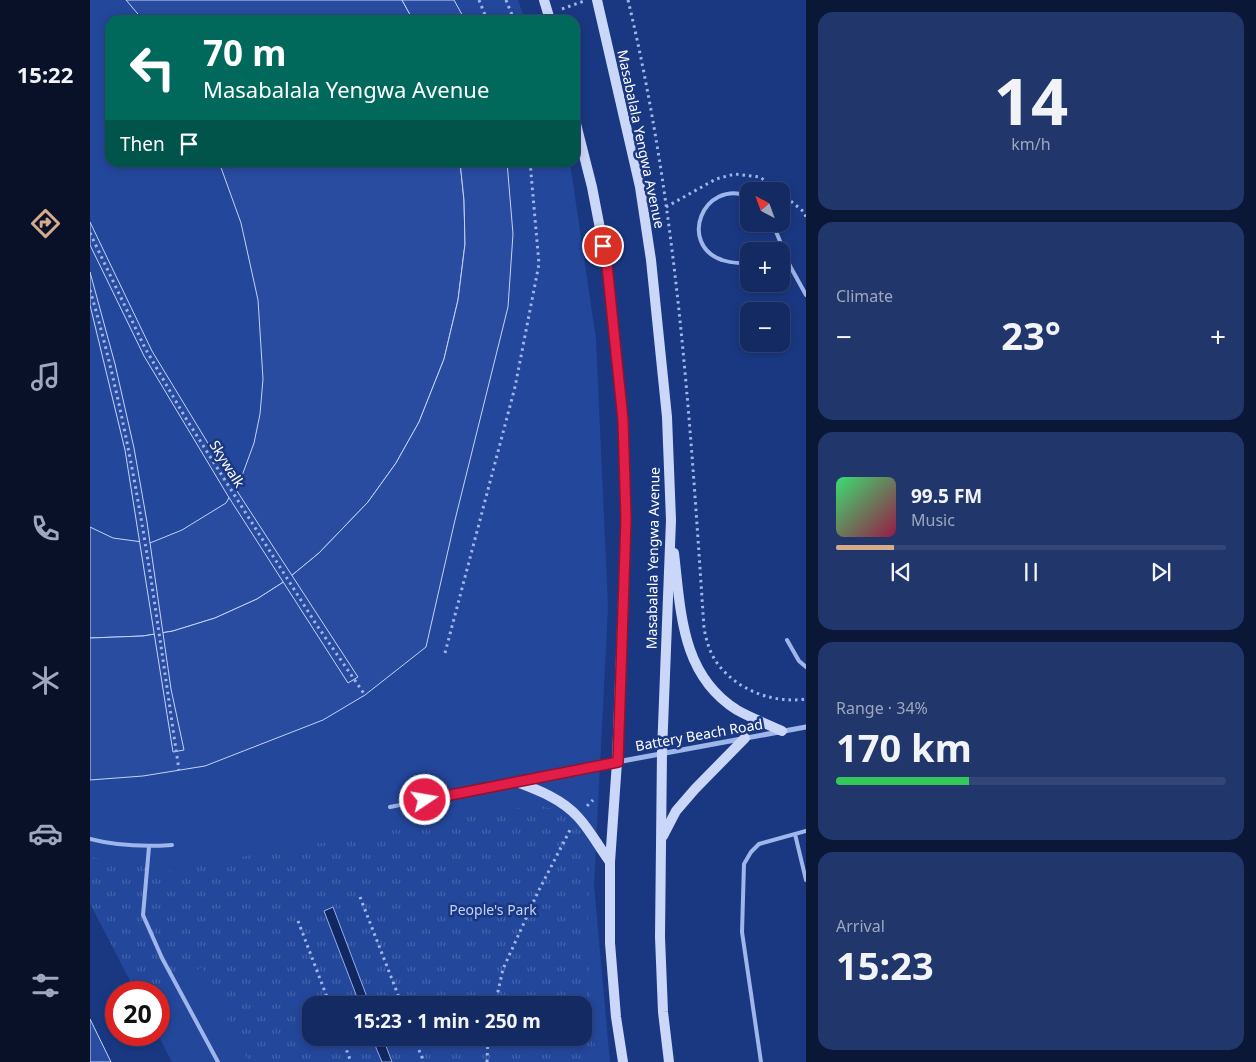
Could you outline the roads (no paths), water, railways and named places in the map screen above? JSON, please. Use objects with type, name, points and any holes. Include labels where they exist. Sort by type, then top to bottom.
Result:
[{"type":"main road","points":[[544,0],[548,15]]},
{"type":"main road","name":"Masabalala Yengwa Avenue","points":[[597,0],[640,187],[651,260],[667,417],[670,520],[662,752],[660,937],[663,1012],[670,1062]]},
{"type":"main road","name":"Masabalala Yengwa Avenue","points":[[580,140],[592,187],[607,265],[623,420],[626,519],[618,762],[610,862],[610,943],[616,1017],[623,1062]]},
{"type":"main road","points":[[670,520],[683,628],[693,659],[705,680],[719,696],[736,709],[782,731]]},
{"type":"main road","points":[[662,839],[676,811],[745,738]]},
{"type":"main road","points":[[517,782],[543,792],[560,802],[577,816],[610,862]]},
{"type":"street","name":"Battery Beach Road","points":[[618,762],[662,752],[806,727]]},
{"type":"lane","points":[[740,194],[722,194],[712,201],[704,209],[699,220],[698,232],[703,245],[711,254],[722,260],[740,263]]},
{"type":"lane","points":[[790,266],[806,295]]},
{"type":"lane","points":[[787,640],[799,661],[806,667]]},
{"type":"lane","name":"Battery Beach Road","points":[[390,806],[618,762]]},
{"type":"lane","points":[[761,1062],[742,932],[744,864],[758,844],[806,831]]},
{"type":"lane","points":[[794,834],[806,880]]},
{"type":"lane","points":[[90,839],[110,844],[149,847],[172,845]]},
{"type":"lane","points":[[149,847],[143,915],[162,958],[218,1062]]},
{"type":"park label","name":"People's Park","points":[[493,910]]}]
